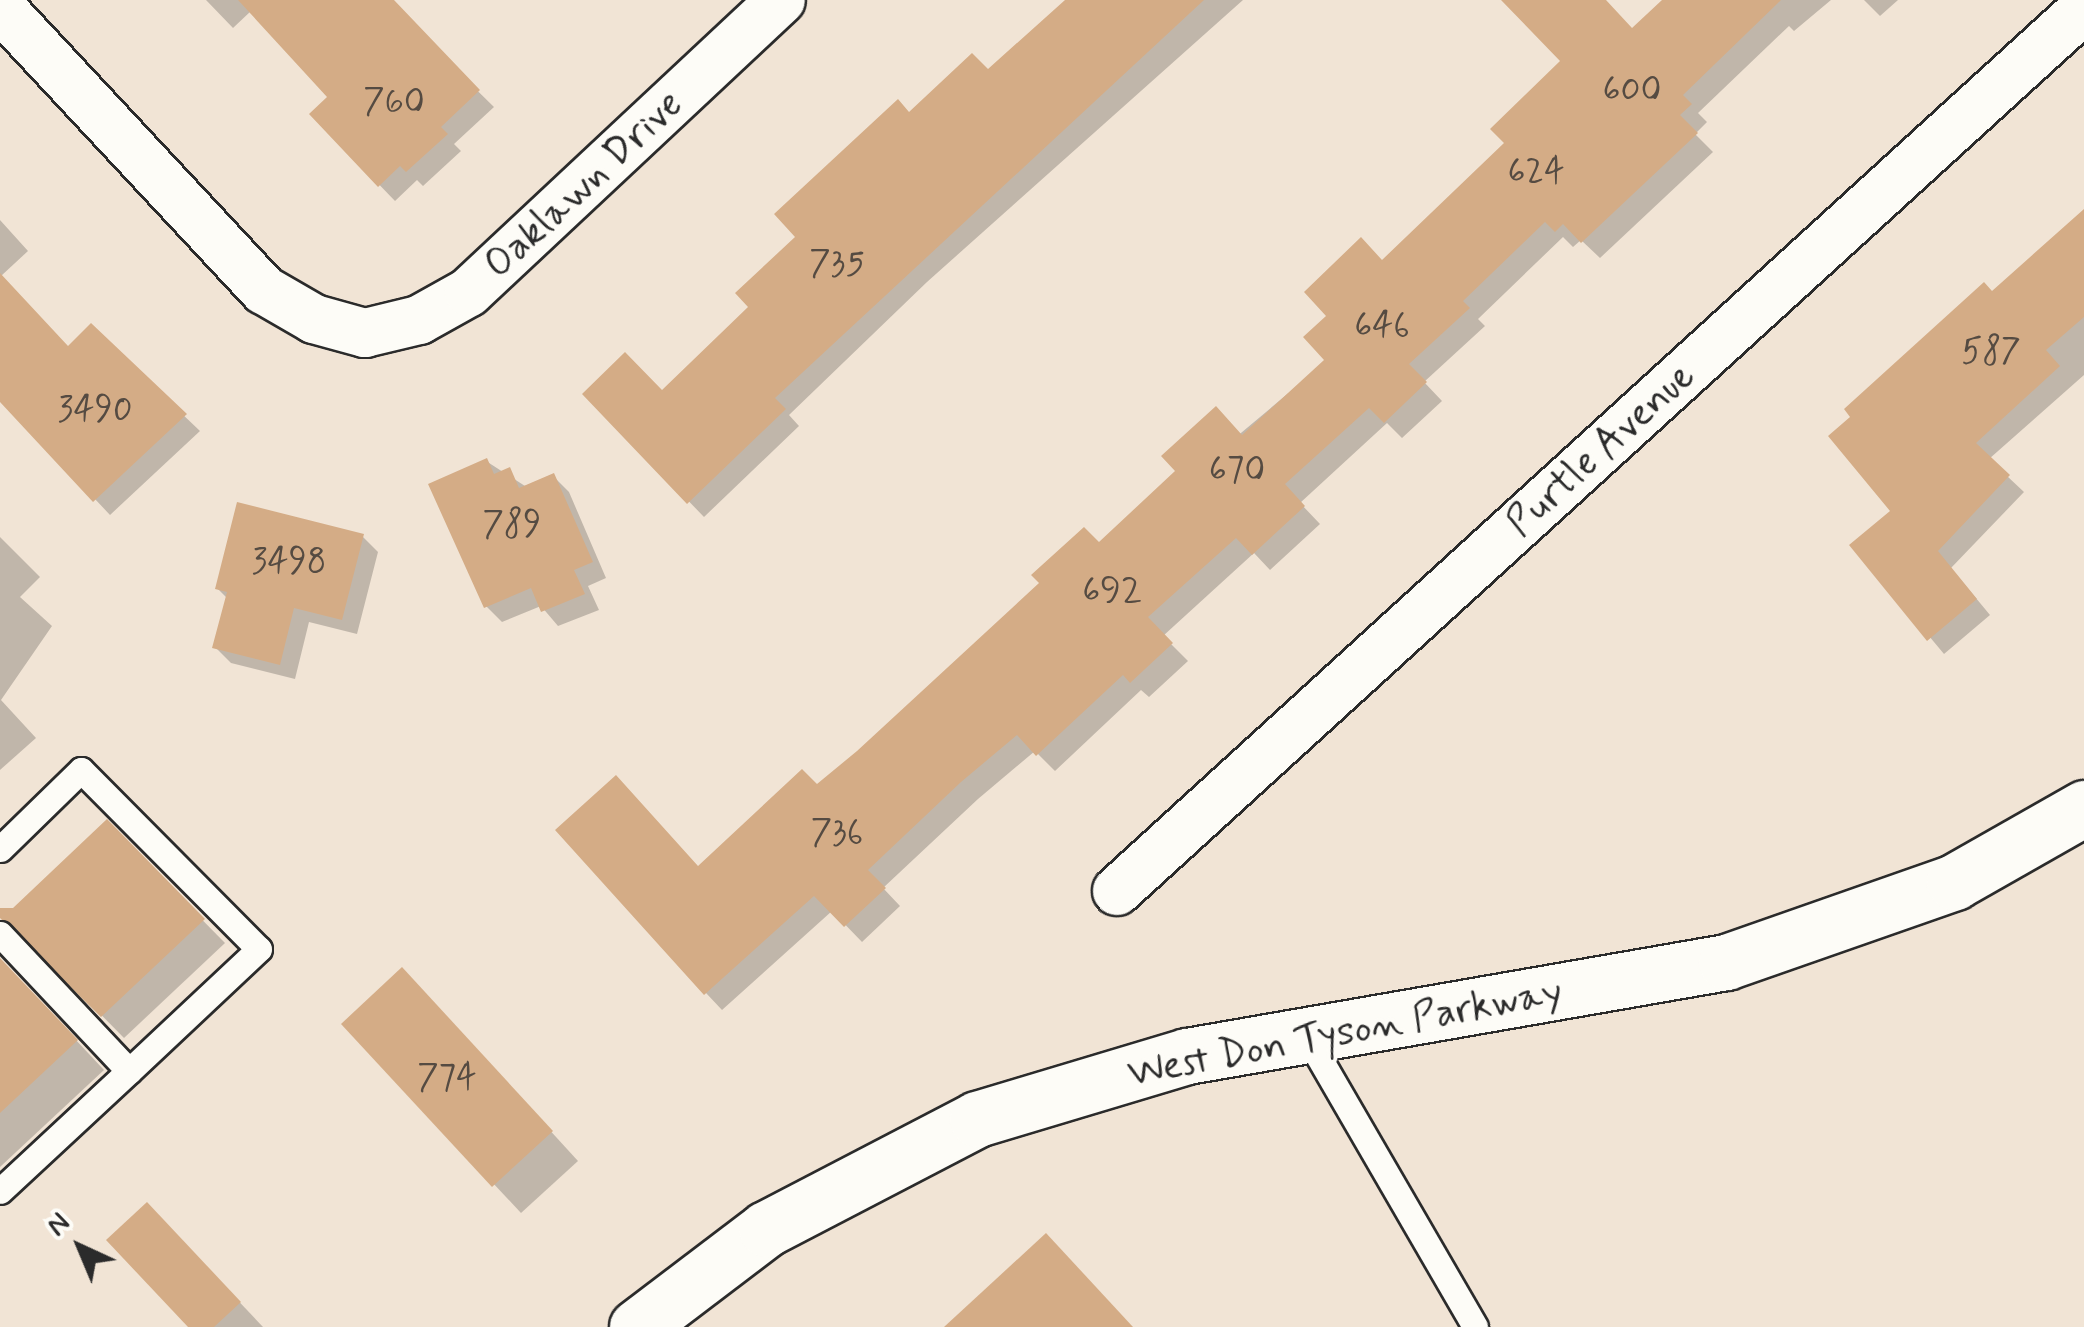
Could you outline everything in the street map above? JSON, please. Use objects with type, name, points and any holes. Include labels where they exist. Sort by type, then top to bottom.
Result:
[{"type":"main road","name":"West Don Tyson Parkway","points":[[636,1327],[766,1230],[977,1119],[1187,1056],[1726,962],[1954,882],[2084,808]]},
{"type":"street","name":"Oaklawn Drive","points":[[0,7],[264,290],[314,319],[364,333],[419,320],[470,292],[782,0]]},
{"type":"street","name":"Purtle Avenue","points":[[1117,890],[2084,9]]},
{"type":"lane","points":[[0,848],[81,770],[259,949],[0,1191]]},
{"type":"lane","points":[[0,934],[129,1070]]},
{"type":"lane","points":[[1306,1035],[1475,1327]]},
{"type":"building","points":[[238,0],[394,0],[480,90],[441,127],[448,134],[406,172],[400,166],[378,187],[309,114],[327,97]]},
{"type":"building","points":[[1065,0],[1204,0],[775,398],[786,409],[687,504],[582,394],[625,352],[662,390],[748,307],[735,293],[795,237],[774,214],[898,99],[909,112],[972,53],[988,69]]},
{"type":"building","points":[[1501,0],[1606,0],[1632,28],[1662,0],[1781,0],[1683,95],[1692,104],[1680,115],[1698,133],[1581,243],[1563,224],[1555,232],[1545,222],[1463,301],[1470,308],[1409,364],[1427,382],[1384,423],[1369,408],[1285,484],[1305,506],[1252,555],[1236,538],[1148,617],[1173,643],[1130,683],[1123,675],[1036,756],[1017,735],[961,782],[868,870],[886,888],[844,927],[814,896],[704,995],[555,830],[616,775],[698,866],[802,769],[817,784],[857,751],[1039,583],[1031,575],[1084,527],[1099,542],[1175,471],[1161,456],[1216,406],[1242,435],[1324,360],[1303,337],[1326,316],[1304,292],[1361,237],[1382,260],[1504,143],[1490,129],[1560,61]]},
{"type":"building","points":[[2084,209],[2084,317],[2046,350],[2060,366],[1976,443],[2010,475],[1938,551],[1977,599],[1927,641],[1849,545],[1890,511],[1828,436],[1850,417],[1844,409],[1984,282],[1992,291]]},
{"type":"building","points":[[0,273],[68,346],[91,323],[187,414],[93,502],[0,402]]},
{"type":"building","points":[[487,458],[494,474],[510,467],[519,488],[554,473],[593,562],[574,570],[585,594],[541,612],[531,588],[484,608],[428,484]]},
{"type":"building","points":[[237,502],[364,534],[342,620],[294,608],[280,665],[212,648],[227,592],[215,589]]},
{"type":"building","points":[[107,819],[205,919],[101,1017],[0,918],[0,908],[13,908]]},
{"type":"building","points":[[0,958],[78,1040],[0,1113]]},
{"type":"building","points":[[402,967],[553,1131],[492,1187],[341,1024]]},
{"type":"building","points":[[147,1202],[241,1302],[214,1327],[188,1327],[106,1240]]},
{"type":"building","points":[[1046,1233],[1133,1327],[944,1327]]}]
